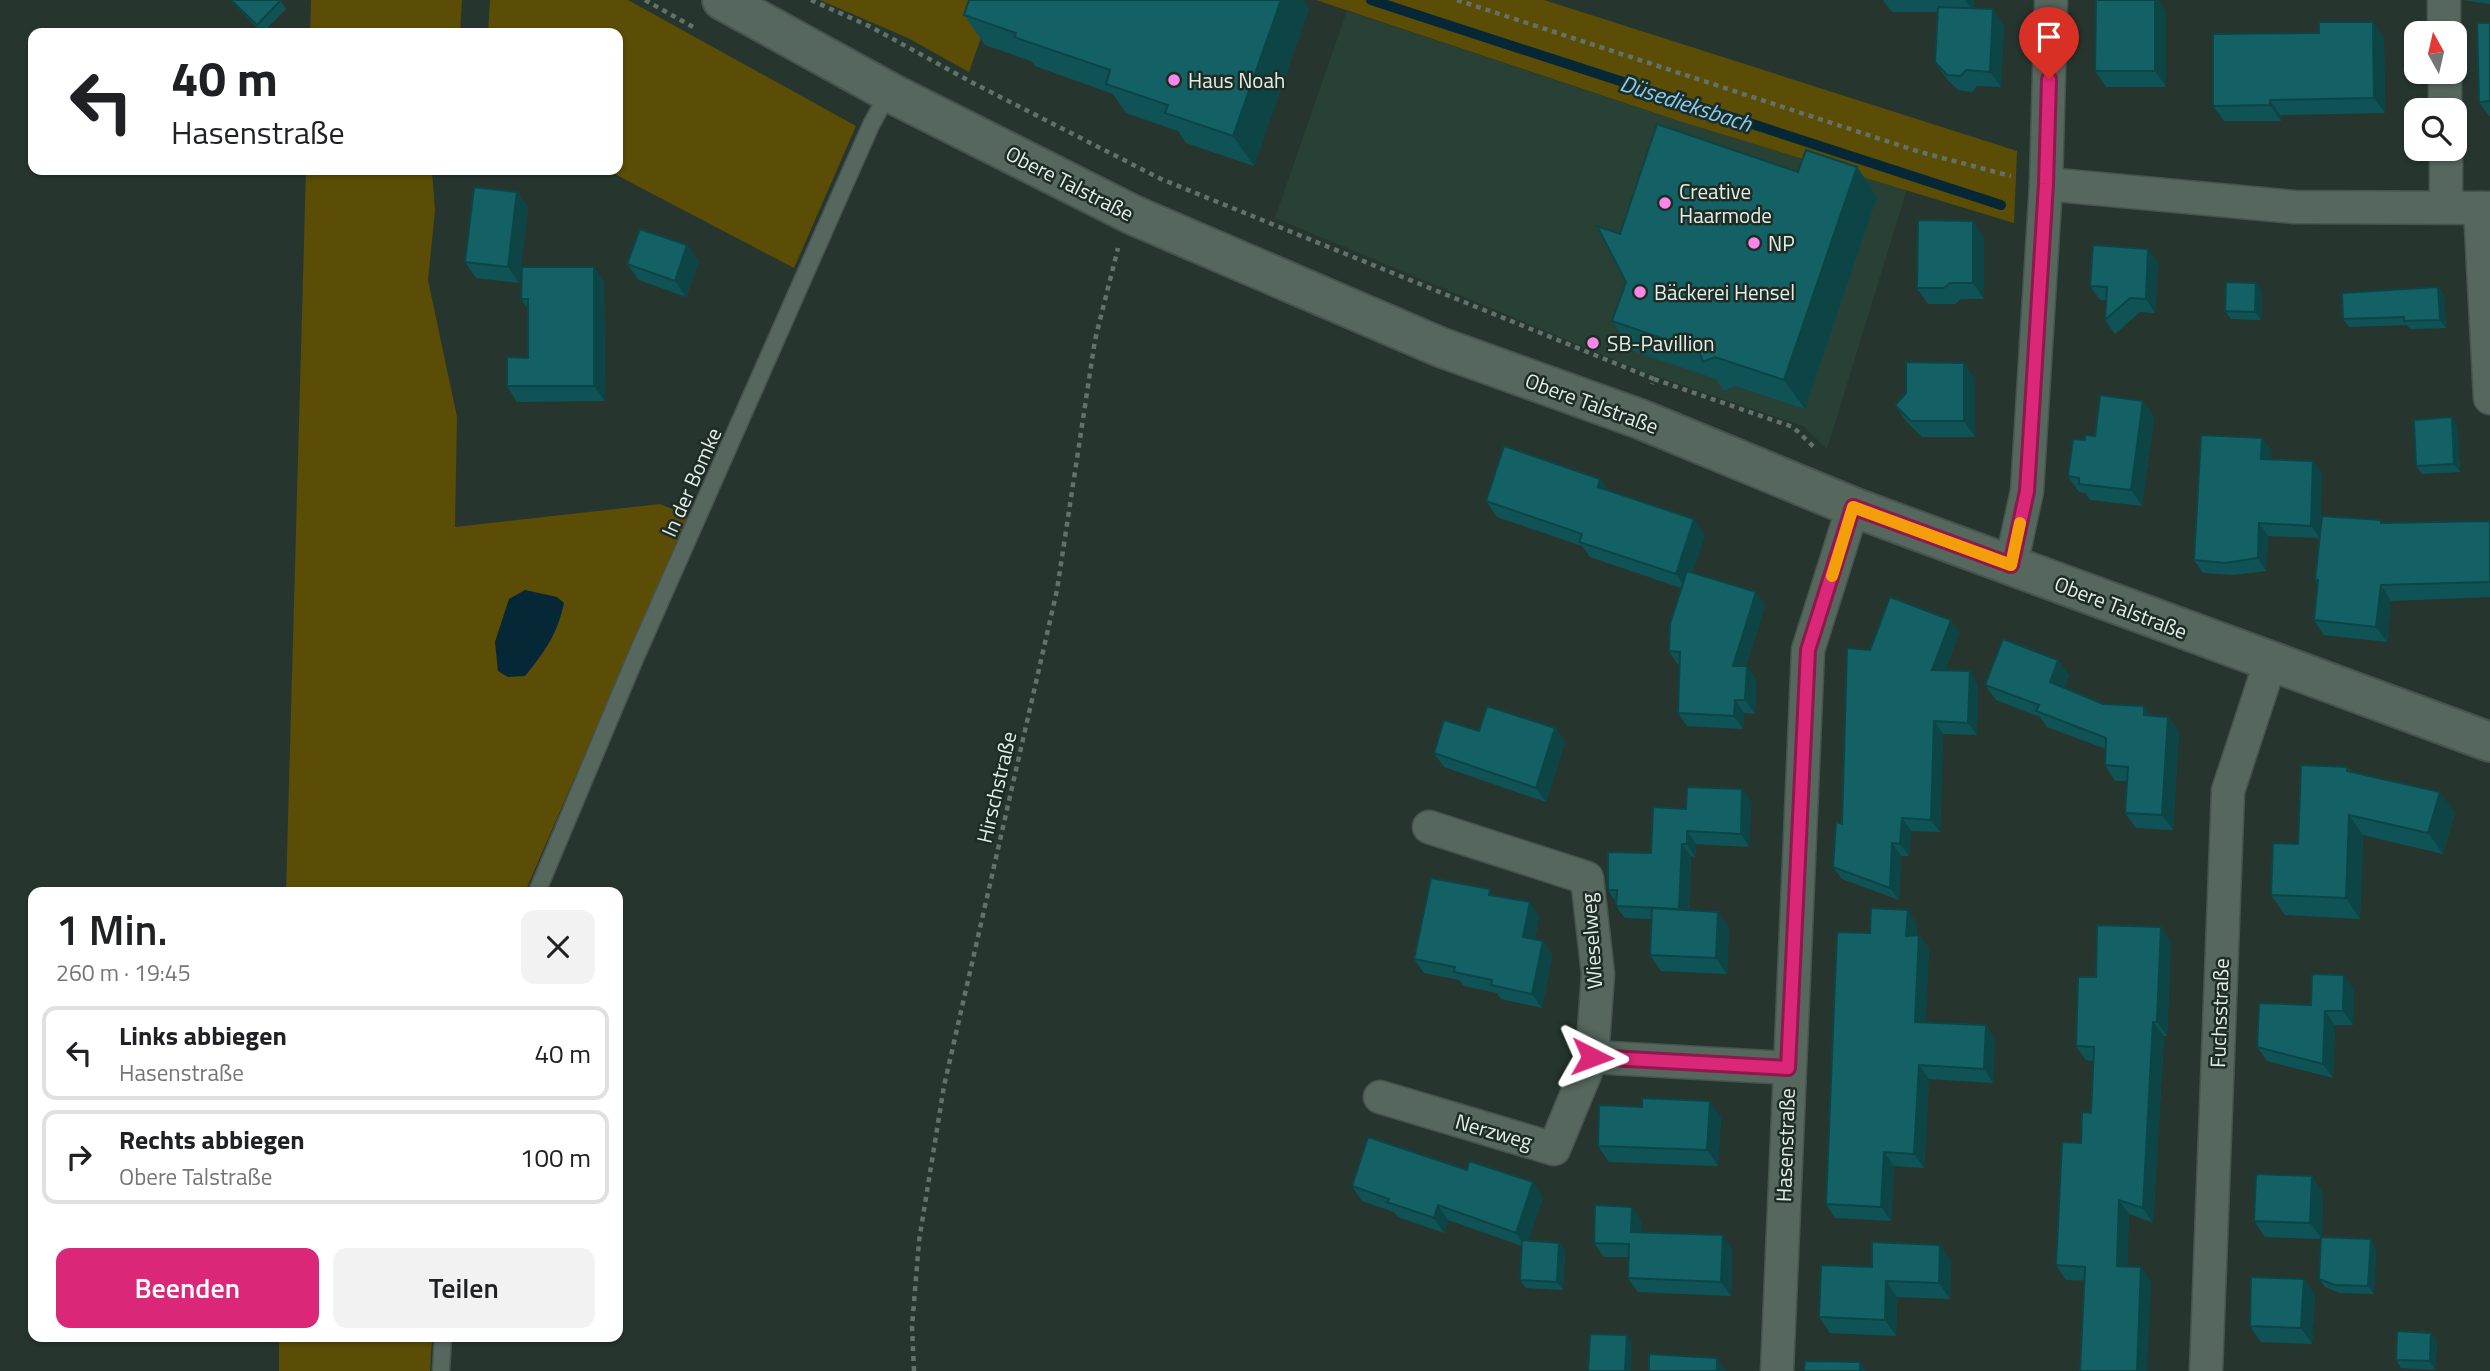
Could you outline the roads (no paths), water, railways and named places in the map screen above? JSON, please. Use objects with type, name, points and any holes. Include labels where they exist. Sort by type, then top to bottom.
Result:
[{"type":"street","name":"Obere Talstraße","points":[[722,0],[889,92],[1133,215],[1440,347],[1640,419],[1853,507],[2490,742]]},
{"type":"street","points":[[2011,565],[2027,491],[2046,184],[2051,0]]},
{"type":"street","points":[[2444,0],[2444,21]]},
{"type":"street","points":[[2446,161],[2446,207]]},
{"type":"street","points":[[2046,184],[2294,207],[2485,208],[2490,398]]},
{"type":"street","name":"Hasenstraße","points":[[1777,1371],[1808,650],[1853,507]]},
{"type":"street","name":"Fuchsstraße","points":[[2206,1371],[2228,791],[2270,663]]},
{"type":"street","name":"Wieselweg","points":[[1430,827],[1587,878],[1598,974],[1592,1057]]},
{"type":"street","points":[[1592,1057],[1788,1068]]},
{"type":"street","name":"Nerzweg","points":[[1380,1097],[1554,1149],[1592,1057]]},
{"type":"lane","name":"In der Bomke","points":[[539,887],[634,661],[871,125],[889,92]]},
{"type":"lane","points":[[441,1371],[443,1342]]},
{"type":"water","points":[[525,590],[557,597],[564,603],[554,634],[539,659],[525,676],[508,677],[498,671],[495,642],[509,599]]},
{"type":"waterway","name":"Düsedieksbach","points":[[1371,0],[2001,205]]},
{"type":"place","name":"Haus Noah","points":[[1174,80]]},
{"type":"place","name":"Creative Haarmode","points":[[1665,203]]},
{"type":"place","name":"NP","points":[[1754,243]]},
{"type":"place","name":"Bäckerei Hensel","points":[[1640,292]]},
{"type":"place","name":"SB-Pavillion","points":[[1593,343]]}]
